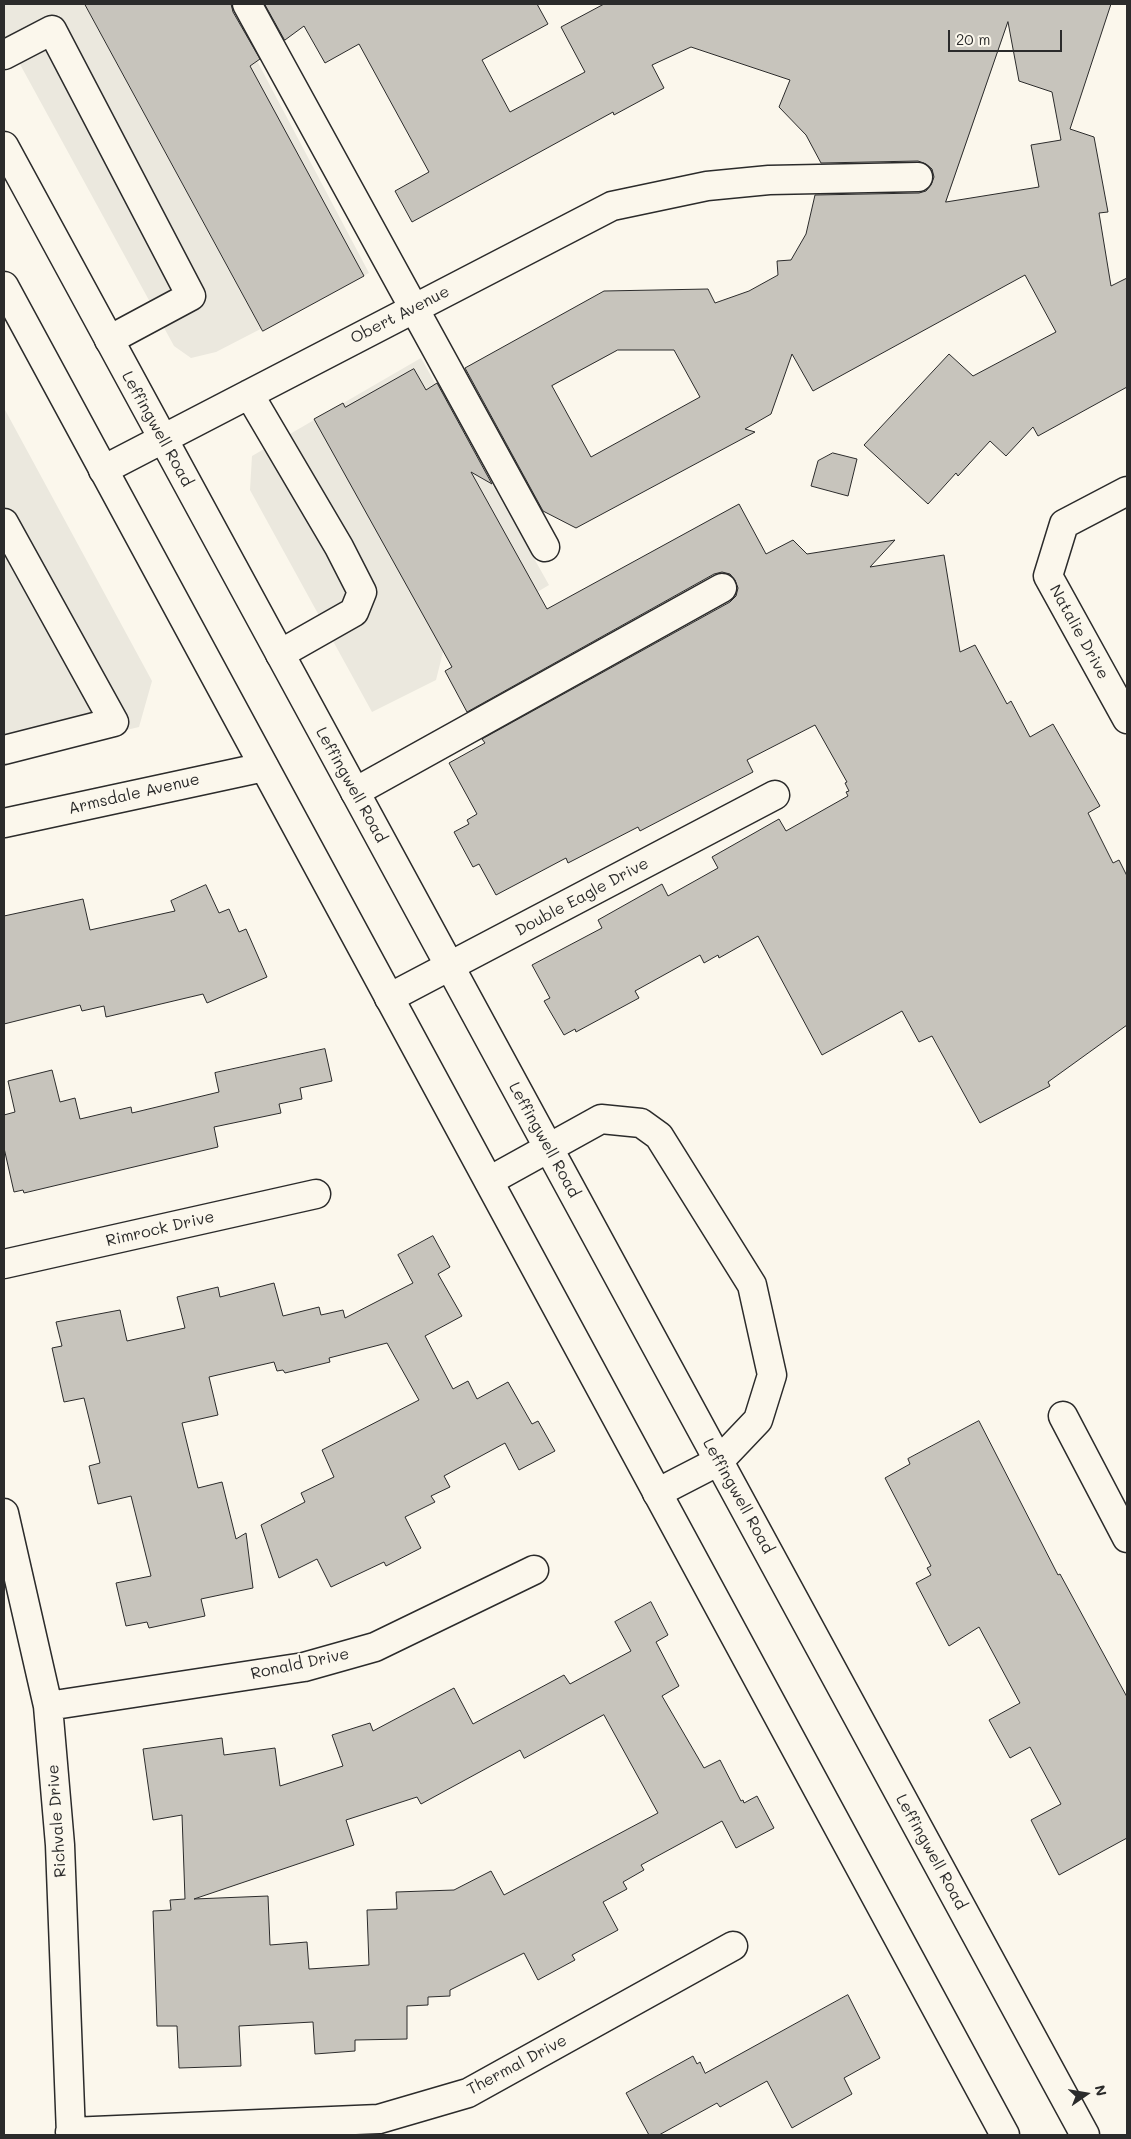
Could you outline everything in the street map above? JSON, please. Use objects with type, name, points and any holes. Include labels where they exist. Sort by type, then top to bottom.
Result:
[{"type":"main road","points":[[247,4],[545,547]]},
{"type":"main road","points":[[4,55],[52,30],[191,296],[109,340]]},
{"type":"main road","name":"Leffingwell Road","points":[[4,146],[1085,2135]]},
{"type":"main road","name":"Obert Avenue","points":[[103,470],[612,206],[707,186],[769,180],[918,178]]},
{"type":"main road","points":[[4,286],[1005,2135]]},
{"type":"main road","points":[[249,394],[339,547],[362,592],[354,612],[280,654]]},
{"type":"main road","name":"Natalie Drive","points":[[1127,491],[1064,524],[1048,576],[1127,719]]},
{"type":"main road","points":[[4,523],[114,722],[4,750]]},
{"type":"main road","points":[[355,792],[722,588]]},
{"type":"main road","name":"Armsdale Avenue","points":[[4,823],[264,767]]},
{"type":"main road","name":"Double Eagle Drive","points":[[389,998],[775,795]]},
{"type":"main road","points":[[488,1181],[601,1119],[640,1124],[659,1136],[752,1285],[772,1375],[758,1420],[718,1461],[657,1493]]},
{"type":"main road","name":"Rimrock Drive","points":[[4,1264],[316,1194]]},
{"type":"main road","points":[[1063,1416],[1127,1538]]},
{"type":"main road","name":"Richvale Drive","points":[[4,1512],[48,1706],[60,1845],[70,2133]]},
{"type":"main road","name":"Ronald Drive","points":[[48,1706],[304,1667],[375,1647],[534,1570]]},
{"type":"main road","name":"Thermal Drive","points":[[70,2133],[379,2119],[468,2093],[734,1946]]},
{"type":"shaded area","points":[[4,4],[227,4],[369,273],[216,352],[191,358],[174,346],[4,35]]},
{"type":"shaded area","points":[[421,358],[549,585],[444,648],[436,680],[372,712],[250,490],[252,456]]},
{"type":"shaded area","points":[[4,408],[152,681],[139,727],[4,759]]},
{"type":"building","points":[[85,4],[231,4],[233,12],[260,59],[250,66],[364,276],[263,331]]},
{"type":"building","points":[[265,4],[537,4],[548,24],[482,60],[510,112],[585,72],[561,27],[604,4],[1111,4],[1070,129],[1094,137],[1108,212],[1099,213],[1111,286],[1127,278],[1127,387],[1038,436],[1033,427],[1006,456],[990,441],[958,476],[956,473],[928,504],[864,445],[949,354],[973,376],[1056,332],[1025,275],[813,391],[792,354],[771,414],[745,429],[755,432],[576,528],[543,511],[465,368],[604,291],[708,289],[715,303],[749,291],[778,275],[777,261],[791,260],[806,234],[815,195],[919,193],[926,191],[931,185],[934,177],[932,169],[918,161],[821,163],[806,135],[779,107],[790,80],[691,47],[652,65],[664,88],[614,115],[613,112],[412,222],[395,191],[429,172],[359,44],[325,63],[304,26],[285,40]],"holes":[[[1008,22],[1019,81],[1052,92],[1061,140],[1031,145],[1039,187],[946,202]],[[618,350],[674,350],[700,397],[591,457],[552,386]]]},
{"type":"building","points":[[414,369],[426,390],[437,383],[492,484],[471,472],[547,609],[739,504],[766,554],[793,540],[807,554],[895,540],[870,567],[944,555],[960,652],[975,645],[1007,704],[1011,701],[1030,737],[1053,724],[1100,806],[1088,813],[1113,863],[1119,860],[1127,876],[1127,1025],[1048,1082],[1050,1086],[980,1123],[932,1036],[919,1042],[902,1011],[822,1055],[758,936],[719,958],[718,955],[704,963],[700,955],[635,991],[639,998],[576,1032],[575,1029],[564,1035],[544,1001],[550,998],[532,965],[602,928],[598,920],[662,884],[668,896],[718,868],[712,857],[779,819],[786,831],[848,796],[846,792],[849,791],[845,783],[847,782],[815,725],[747,760],[753,772],[640,831],[638,827],[568,863],[566,858],[496,895],[479,864],[473,867],[454,832],[469,824],[467,820],[477,814],[449,763],[485,743],[482,739],[730,602],[736,596],[738,588],[730,574],[722,572],[714,574],[467,712],[445,671],[452,667],[314,419],[343,403],[345,407]]},
{"type":"building","points":[[833,453],[857,459],[848,496],[811,486],[818,461]]},
{"type":"building","points":[[206,885],[219,913],[229,909],[239,932],[246,929],[267,977],[207,1003],[203,994],[106,1017],[104,1006],[82,1011],[80,1005],[4,1024],[4,916],[83,899],[90,930],[175,911],[171,901]]},
{"type":"building","points":[[325,1049],[332,1081],[300,1088],[302,1099],[279,1104],[281,1113],[214,1127],[218,1147],[24,1193],[23,1190],[14,1192],[4,1148],[4,1115],[15,1112],[8,1081],[52,1070],[60,1102],[75,1098],[80,1119],[131,1107],[132,1113],[219,1092],[215,1073]]},
{"type":"building","points":[[433,1236],[450,1267],[438,1274],[462,1316],[425,1336],[453,1389],[468,1381],[477,1399],[508,1382],[532,1424],[538,1421],[555,1451],[519,1470],[505,1443],[444,1476],[450,1487],[431,1496],[435,1502],[405,1517],[421,1548],[386,1566],[384,1562],[331,1587],[317,1559],[279,1578],[261,1525],[305,1502],[301,1493],[334,1477],[322,1450],[419,1400],[387,1343],[329,1358],[330,1362],[285,1373],[283,1370],[277,1371],[274,1362],[209,1377],[218,1415],[182,1423],[198,1488],[222,1482],[236,1539],[246,1533],[253,1588],[201,1599],[205,1616],[149,1628],[147,1622],[126,1626],[116,1583],[151,1576],[131,1496],[98,1504],[89,1466],[100,1463],[84,1398],[64,1402],[52,1348],[62,1346],[56,1322],[120,1310],[127,1341],[185,1328],[177,1297],[218,1287],[220,1297],[274,1283],[283,1316],[319,1307],[321,1315],[343,1310],[345,1318],[413,1283],[398,1255]]},
{"type":"building","points":[[979,1421],[1058,1575],[1060,1574],[1127,1697],[1127,1838],[1059,1875],[1031,1820],[1061,1804],[1030,1747],[1010,1758],[989,1720],[1020,1703],[979,1627],[949,1646],[916,1583],[931,1575],[927,1568],[931,1566],[885,1478],[910,1464],[908,1459]]},
{"type":"building","points":[[651,1602],[668,1635],[656,1642],[679,1686],[662,1696],[704,1768],[720,1760],[741,1801],[743,1800],[744,1803],[757,1796],[774,1828],[736,1848],[722,1821],[641,1865],[644,1870],[623,1882],[627,1889],[603,1902],[618,1930],[572,1955],[575,1960],[538,1980],[524,1953],[450,1990],[450,1996],[428,1997],[428,2005],[407,2006],[407,2039],[355,2040],[355,2051],[315,2054],[313,2022],[239,2026],[241,2066],[179,2068],[177,2026],[157,2026],[153,1911],[171,1910],[170,1900],[185,1899],[182,1815],[153,1820],[143,1749],[222,1738],[224,1755],[275,1748],[280,1786],[343,1766],[332,1735],[370,1723],[373,1731],[454,1688],[473,1724],[564,1675],[570,1684],[631,1651],[615,1622]],"holes":[[[604,1715],[658,1813],[504,1895],[491,1871],[454,1890],[396,1892],[397,1909],[367,1910],[369,1965],[309,1969],[307,1942],[270,1945],[268,1896],[194,1899],[354,1845],[346,1820],[417,1797],[421,1804],[520,1750],[524,1758]]]},
{"type":"building","points":[[848,1995],[880,2058],[844,2078],[852,2094],[792,2128],[767,2081],[720,2107],[717,2103],[659,2135],[649,2135],[626,2093],[693,2056],[697,2064],[700,2062],[705,2073]]}]
